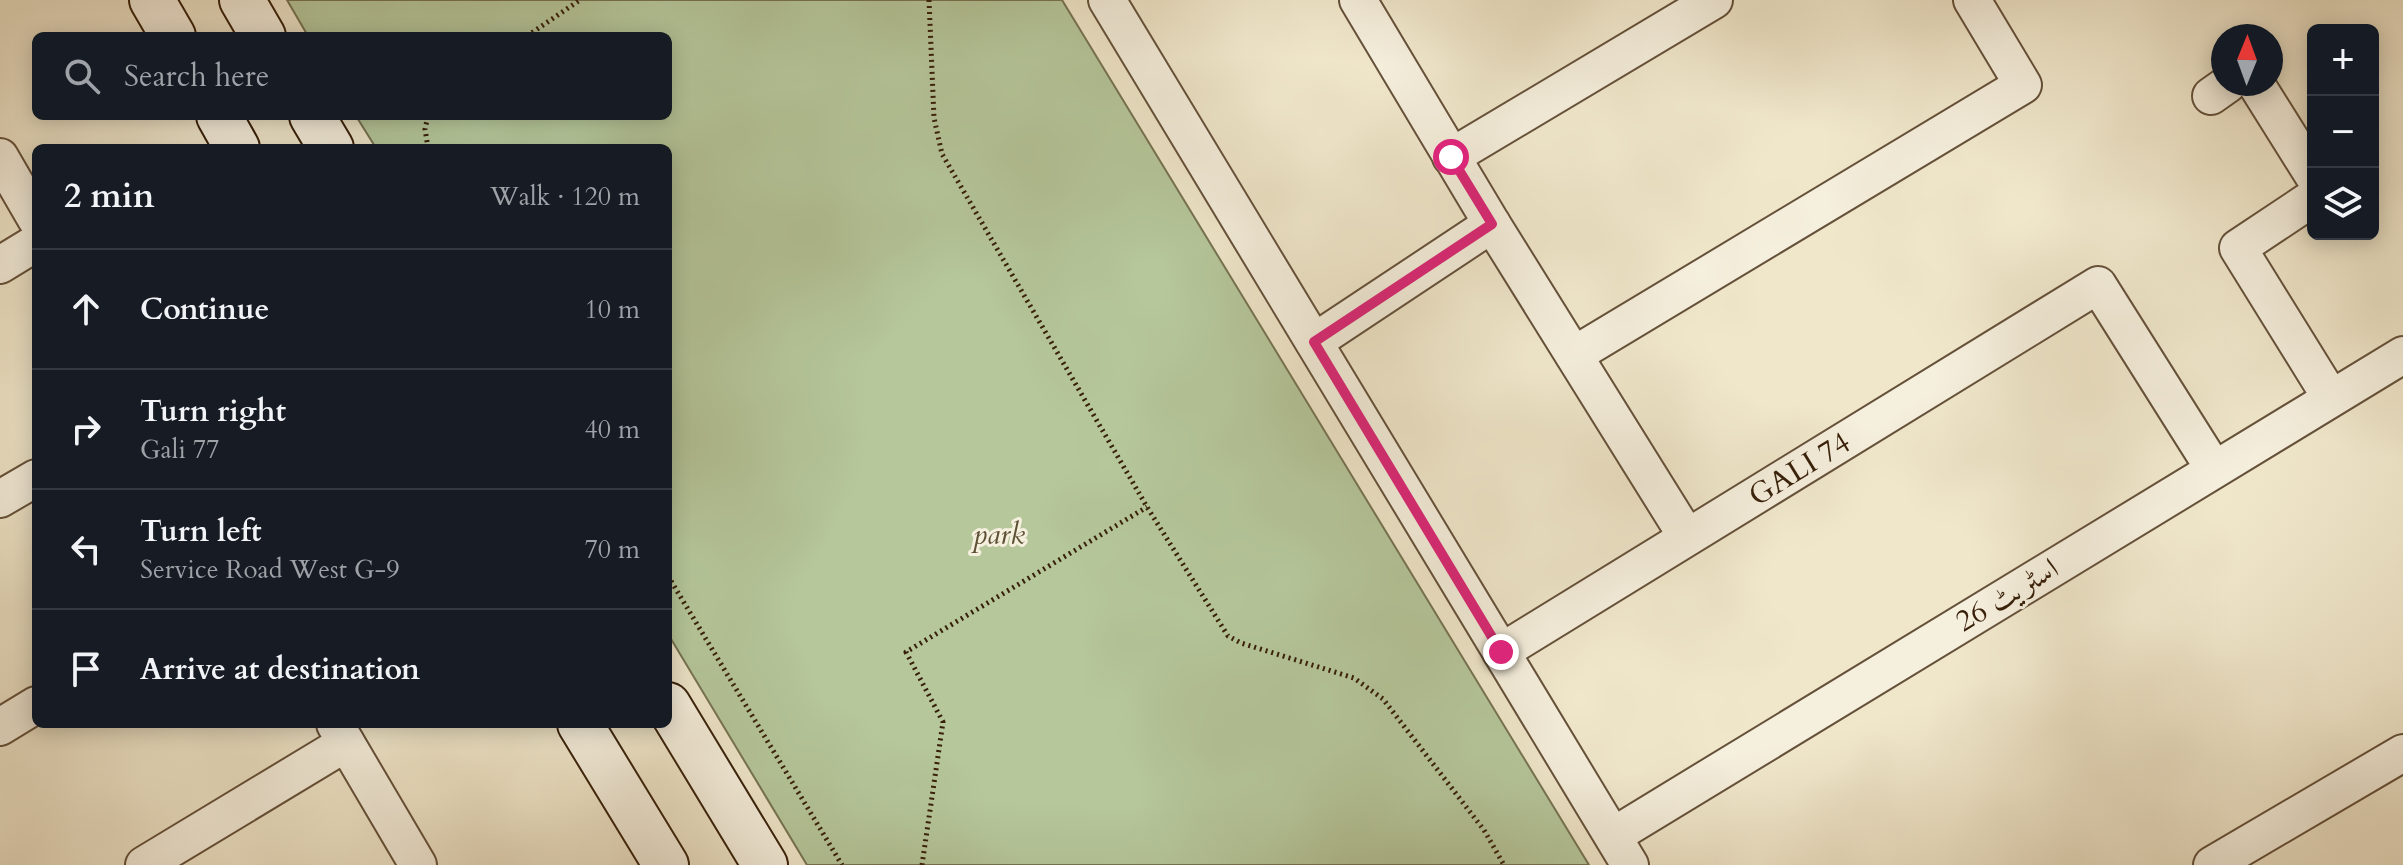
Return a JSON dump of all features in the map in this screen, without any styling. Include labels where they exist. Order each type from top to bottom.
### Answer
[{"type":"main road","points":[[152,0],[171,32]]},
{"type":"main road","points":[[242,0],[261,32]]},
{"type":"main road","points":[[221,120],[235,144]]},
{"type":"main road","points":[[314,120],[329,144]]},
{"type":"main road","points":[[672,712],[765,865]]},
{"type":"main road","points":[[582,728],[666,865]]},
{"type":"street","points":[[1107,0],[1622,850]]},
{"type":"street","points":[[1358,0],[1492,224],[1687,537]]},
{"type":"street","points":[[1451,157],[1714,0]]},
{"type":"street","points":[[1574,355],[2023,85],[1972,0]]},
{"type":"street","points":[[2264,96],[2309,168]]},
{"type":"street","points":[[0,157],[32,212]]},
{"type":"street","points":[[2307,202],[2238,248],[2331,398]]},
{"type":"street","points":[[1314,342],[1492,224]]},
{"type":"street","points":[[0,265],[32,245]]},
{"type":"street","name":"GALI 74","points":[[1501,652],[2098,285],[2214,469]]},
{"type":"street","name":"اسٹریٹ 26","points":[[1622,850],[2214,469],[2403,355]]},
{"type":"street","points":[[0,499],[32,480]]},
{"type":"street","points":[[0,727],[32,707]]},
{"type":"street","points":[[144,865],[341,733],[418,865]]},
{"type":"street","points":[[2212,865],[2403,753]]},
{"type":"path","points":[[533,32],[580,0]]},
{"type":"path","points":[[929,0],[934,118],[942,154],[1147,507],[1228,636],[1241,643],[1354,678],[1383,699],[1484,830],[1504,865]]},
{"type":"path","points":[[427,120],[427,144]]},
{"type":"path","points":[[922,865],[943,722],[906,652],[1147,507]]},
{"type":"path","points":[[672,583],[842,865]]},
{"type":"green space","name":"park","points":[[287,0],[1062,0],[1589,865],[807,865],[672,641],[672,144],[374,144],[358,120],[672,120],[672,32],[306,32]]},
{"type":"route","points":[[1451,157],[1492,224],[1314,342],[1501,652]]}]
